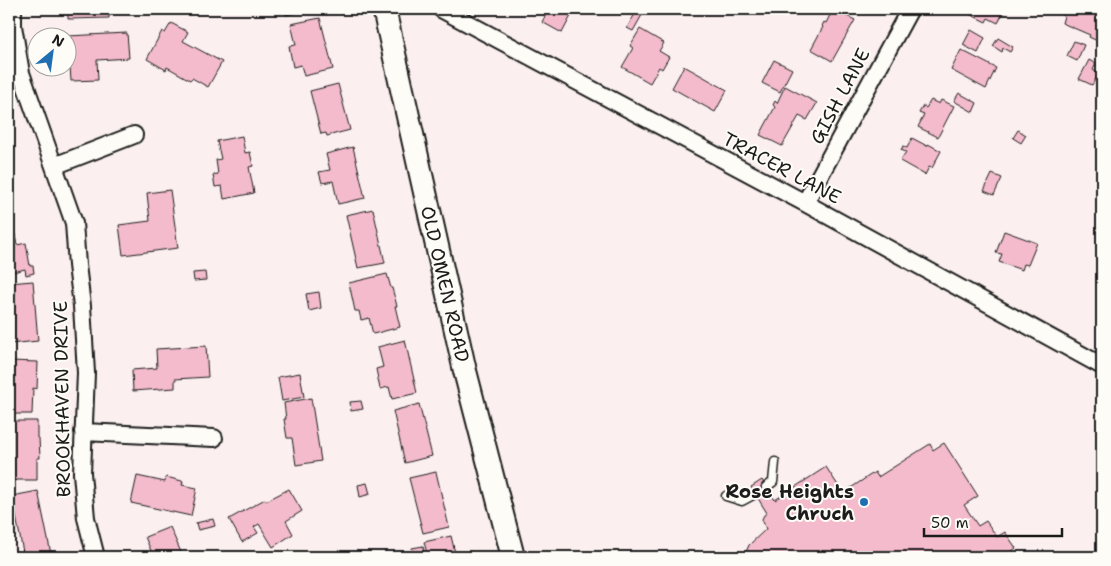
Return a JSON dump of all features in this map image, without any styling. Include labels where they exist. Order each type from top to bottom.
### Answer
[{"type":"street","name":"BROOKHAVEN DRIVE","points":[[13,9],[13,26],[21,73],[74,223],[86,373],[82,474],[86,518],[96,557]]},
{"type":"street","name":"OLD OMEN ROAD","points":[[384,9],[463,362],[513,557]]},
{"type":"street","name":"TRACER LANE","points":[[441,9],[805,203],[1102,366]]},
{"type":"street","name":"GISH LANE","points":[[805,203],[910,9]]},
{"type":"street","points":[[54,166],[134,135]]},
{"type":"street","points":[[83,432],[214,438]]},
{"type":"lane","points":[[766,487],[773,482],[775,462]]},
{"type":"lane","points":[[726,496],[742,501],[755,494]]},
{"type":"building","points":[[68,9],[109,9],[109,18],[68,19]]},
{"type":"building","points":[[285,9],[314,9],[286,15]]},
{"type":"building","points":[[549,9],[582,9],[579,15],[573,12],[562,33],[542,22]]},
{"type":"building","points":[[833,9],[855,20],[832,61],[811,49],[824,22],[826,23]]},
{"type":"building","points":[[966,9],[1005,9],[998,23],[988,18],[986,22],[965,12]]},
{"type":"building","points":[[1057,9],[1080,9],[1099,17],[1100,13],[1102,14],[1102,43],[1089,37],[1090,35],[1062,23],[1064,16],[1055,12]]},
{"type":"building","points":[[636,12],[642,15],[633,31],[627,28]]},
{"type":"building","points":[[320,18],[333,69],[304,76],[301,65],[293,67],[289,46],[296,45],[291,24]]},
{"type":"building","points":[[171,23],[188,32],[183,41],[222,62],[208,87],[192,78],[190,80],[167,67],[166,70],[147,59],[162,31],[165,33]]},
{"type":"building","points":[[640,29],[664,43],[659,51],[669,57],[662,69],[659,67],[650,83],[622,67],[633,48],[630,46]]},
{"type":"building","points":[[971,30],[985,38],[978,53],[963,45]]},
{"type":"building","points":[[127,33],[129,58],[97,60],[98,80],[71,81],[71,78],[78,78],[78,35]]},
{"type":"building","points":[[998,38],[1013,47],[1010,52],[1003,48],[1002,52],[993,46]]},
{"type":"building","points":[[1074,41],[1084,45],[1077,61],[1067,56]]},
{"type":"building","points":[[961,50],[996,68],[986,89],[951,70]]},
{"type":"building","points":[[774,60],[792,69],[780,92],[762,83]]},
{"type":"building","points":[[1089,60],[1096,64],[1093,70],[1099,74],[1092,85],[1079,79]]},
{"type":"building","points":[[684,66],[727,90],[715,112],[672,88]]},
{"type":"building","points":[[338,84],[350,130],[327,136],[326,133],[321,134],[310,91]]},
{"type":"building","points":[[785,86],[817,103],[807,120],[799,116],[782,146],[760,135],[775,107],[773,105],[775,101],[777,103]]},
{"type":"building","points":[[959,93],[977,103],[973,112],[954,101]]},
{"type":"building","points":[[931,100],[939,104],[941,100],[954,106],[938,137],[918,127],[924,115],[919,113],[923,106],[926,108]]},
{"type":"building","points":[[1018,130],[1026,135],[1021,143],[1013,138]]},
{"type":"building","points":[[242,136],[245,153],[250,152],[253,166],[249,167],[254,193],[224,199],[222,186],[215,187],[213,175],[218,174],[216,160],[221,159],[217,141]]},
{"type":"building","points":[[912,138],[941,151],[932,168],[929,167],[925,175],[900,161],[906,152],[901,150],[903,146],[907,148]]},
{"type":"building","points":[[353,147],[365,198],[338,204],[333,181],[322,183],[319,172],[330,170],[326,154]]},
{"type":"building","points":[[992,174],[1002,178],[994,195],[984,191]]},
{"type":"building","points":[[170,190],[178,248],[123,255],[119,225],[150,221],[147,193]]},
{"type":"building","points":[[373,209],[385,263],[358,268],[346,215]]},
{"type":"building","points":[[12,220],[17,245],[26,243],[30,266],[33,266],[34,273],[26,275],[25,269],[9,273],[9,221]]},
{"type":"building","points":[[1004,231],[1037,243],[1028,265],[1024,264],[1022,270],[999,262],[1002,254],[996,253]]},
{"type":"building","points":[[205,272],[206,280],[194,281],[193,273]]},
{"type":"building","points":[[387,274],[397,306],[395,306],[400,327],[373,334],[369,318],[361,320],[359,311],[355,311],[349,283]]},
{"type":"building","points":[[33,281],[38,341],[9,344],[9,283]]},
{"type":"building","points":[[319,292],[321,308],[309,311],[306,294]]},
{"type":"building","points":[[405,340],[417,393],[392,399],[389,387],[380,389],[376,369],[383,367],[378,347]]},
{"type":"building","points":[[206,346],[208,377],[175,379],[175,388],[133,391],[132,370],[157,368],[156,349]]},
{"type":"building","points":[[9,361],[38,362],[37,389],[33,388],[32,414],[9,414]]},
{"type":"building","points":[[300,373],[304,397],[282,401],[278,377]]},
{"type":"building","points":[[311,398],[321,461],[296,465],[292,438],[287,438],[284,403]]},
{"type":"building","points":[[361,401],[363,409],[351,411],[350,402]]},
{"type":"building","points":[[419,404],[432,456],[405,463],[393,411]]},
{"type":"building","points":[[10,421],[37,421],[40,458],[37,458],[37,480],[9,480]]},
{"type":"building","name":"Rose Heights Chruch","points":[[944,443],[978,496],[964,505],[978,526],[986,521],[997,537],[1005,532],[1016,548],[1012,551],[1016,557],[744,557],[749,545],[766,529],[762,519],[767,513],[751,487],[762,480],[775,500],[826,467],[843,493],[875,472],[878,477],[930,444],[933,450]]},
{"type":"building","points":[[436,472],[449,527],[423,533],[409,478]]},
{"type":"building","points":[[137,476],[165,482],[166,477],[183,481],[182,485],[197,488],[191,516],[131,503]]},
{"type":"building","points":[[367,483],[370,494],[360,497],[358,485]]},
{"type":"building","points":[[289,489],[302,511],[286,521],[293,534],[273,547],[259,524],[254,527],[258,533],[242,542],[229,519],[265,499],[266,501]]},
{"type":"building","points":[[38,491],[51,554],[24,557],[12,496]]},
{"type":"building","points":[[213,519],[215,526],[198,530],[196,523]]},
{"type":"building","points":[[170,527],[183,557],[150,557],[149,554],[152,553],[145,537]]},
{"type":"building","points":[[451,536],[456,557],[428,557],[424,542]]},
{"type":"building","points":[[423,546],[425,557],[414,557],[412,548]]},
{"type":"place","name":"Rose Heights Chruch","points":[[864,502]]}]
